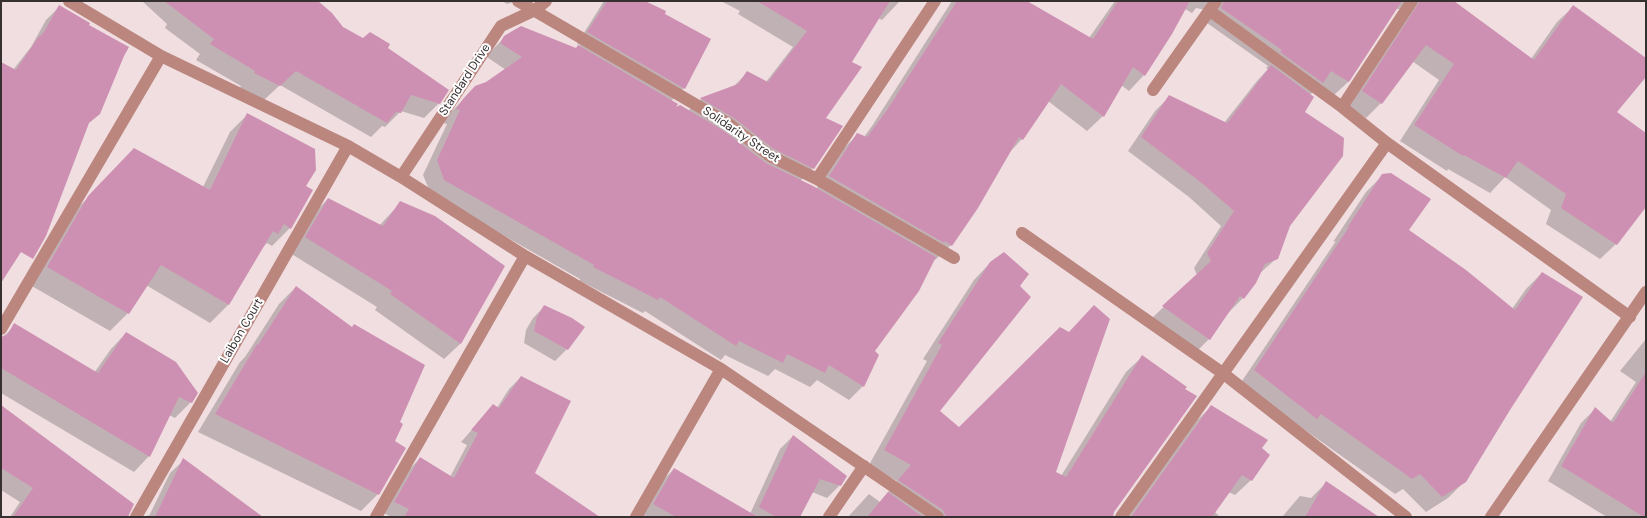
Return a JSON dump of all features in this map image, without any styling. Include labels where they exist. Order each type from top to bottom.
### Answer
[{"type":"street","points":[[69,1],[161,56],[348,146],[401,177],[525,256],[721,369],[938,517]]},
{"type":"street","name":"Solidarity Street","points":[[518,1],[729,124],[770,156],[817,179],[954,258]]},
{"type":"street","name":"Standard Drive","points":[[401,177],[502,26],[535,10],[546,1]]},
{"type":"street","points":[[817,179],[935,1]]},
{"type":"street","points":[[1342,107],[1412,1]]},
{"type":"street","points":[[1153,90],[1213,6],[1387,143],[1630,316]]},
{"type":"street","points":[[1,329],[161,56]]},
{"type":"street","points":[[1121,517],[1387,143]]},
{"type":"street","name":"Laibon Court","points":[[136,517],[348,146]]},
{"type":"street","points":[[1022,233],[1224,374],[1406,517]]},
{"type":"street","points":[[376,517],[525,256]]},
{"type":"street","points":[[1491,517],[1646,292]]},
{"type":"street","points":[[636,517],[721,369]]},
{"type":"street","points":[[829,517],[864,466]]},
{"type":"building","points":[[164,1],[318,1],[332,13],[343,27],[363,38],[370,32],[390,44],[388,48],[449,90],[440,104],[411,95],[401,113],[396,112],[387,123],[296,71],[280,86],[254,73],[255,71],[210,44],[214,39]]},
{"type":"building","points":[[607,1],[645,1],[666,11],[665,14],[711,39],[685,89],[587,32]]},
{"type":"building","points":[[757,1],[890,1],[852,62],[862,67],[826,118],[843,126],[814,169],[774,149],[734,118],[700,98],[738,84],[747,71],[768,82],[807,31]]},
{"type":"building","points":[[957,1],[1027,1],[1093,39],[1118,1],[1190,1],[1172,34],[1145,76],[1133,67],[1104,117],[1061,84],[1023,140],[1019,137],[978,208],[952,246],[829,176],[857,133],[867,137],[887,110]]},
{"type":"building","points":[[1224,1],[1402,1],[1349,82],[1331,71],[1323,83],[1280,52],[1282,50],[1221,8]]},
{"type":"building","points":[[1420,1],[1454,1],[1534,60],[1573,5],[1646,58],[1646,77],[1617,112],[1646,133],[1646,207],[1617,245],[1561,208],[1566,194],[1518,161],[1506,178],[1463,156],[1414,125],[1454,64],[1426,45],[1382,104],[1362,91]]},
{"type":"building","points":[[59,5],[90,23],[89,25],[129,47],[100,114],[89,123],[46,236],[33,259],[21,252],[1,283],[1,62],[16,70],[44,32]]},
{"type":"building","points":[[521,26],[576,48],[578,45],[678,104],[676,107],[680,105],[724,131],[766,163],[813,186],[936,257],[919,291],[875,351],[879,355],[864,387],[829,365],[825,373],[787,354],[783,363],[739,341],[736,346],[660,297],[658,300],[593,267],[594,265],[444,180],[437,160],[460,110],[456,109],[475,86],[486,82],[522,57],[500,43],[504,36]]},
{"type":"building","points":[[1271,65],[1314,97],[1305,112],[1344,138],[1343,156],[1290,226],[1278,259],[1265,264],[1256,283],[1244,299],[1240,296],[1210,340],[1162,306],[1211,261],[1207,253],[1234,211],[1203,184],[1141,137],[1169,95],[1227,123]]},
{"type":"building","points":[[247,113],[315,149],[316,170],[306,186],[313,190],[291,229],[284,224],[278,234],[273,231],[229,305],[161,265],[129,314],[47,267],[88,196],[134,148],[210,190]]},
{"type":"building","points":[[1391,173],[1431,199],[1409,230],[1466,270],[1515,310],[1542,272],[1583,297],[1466,482],[1442,497],[1420,474],[1412,479],[1321,414],[1317,419],[1254,370],[1382,174]]},
{"type":"building","points":[[328,198],[383,226],[400,201],[435,216],[505,266],[461,344],[390,294],[392,291],[305,237]]},
{"type":"building","points":[[1004,252],[1029,274],[1020,286],[1031,297],[940,411],[959,427],[1060,327],[1069,332],[1094,305],[1110,319],[1056,472],[1066,477],[1142,355],[1187,387],[1185,389],[1197,396],[1114,512],[1113,517],[946,517],[943,510],[898,480],[911,465],[884,450],[942,345],[938,343],[990,262]]},
{"type":"building","points":[[296,286],[352,327],[354,324],[425,365],[400,422],[403,424],[395,441],[406,448],[379,495],[215,414],[257,344]]},
{"type":"building","points":[[544,305],[572,318],[585,327],[568,350],[534,331],[537,317]]},
{"type":"building","points":[[14,323],[98,373],[126,332],[176,362],[198,393],[192,403],[179,397],[150,457],[1,368],[1,337],[8,334]]},
{"type":"building","points":[[1646,372],[1646,517],[1644,517],[1561,466],[1595,407],[1613,423]]},
{"type":"building","points":[[521,376],[571,401],[535,473],[600,517],[404,517],[409,509],[394,502],[420,457],[454,478],[478,433],[471,430],[493,404],[499,408]]},
{"type":"building","points":[[1,405],[134,504],[128,517],[13,517],[33,488],[1,468]]},
{"type":"building","points":[[1211,405],[1268,440],[1262,448],[1270,455],[1252,481],[1242,475],[1212,517],[1131,517]]},
{"type":"building","points":[[793,435],[847,476],[841,486],[820,479],[800,517],[776,517],[759,507]]},
{"type":"building","points":[[183,458],[263,517],[155,517]]},
{"type":"building","points":[[674,468],[758,517],[676,517],[653,504]]},
{"type":"building","points":[[1326,481],[1379,517],[1305,517]]},
{"type":"building","points":[[888,492],[923,517],[867,517]]}]
